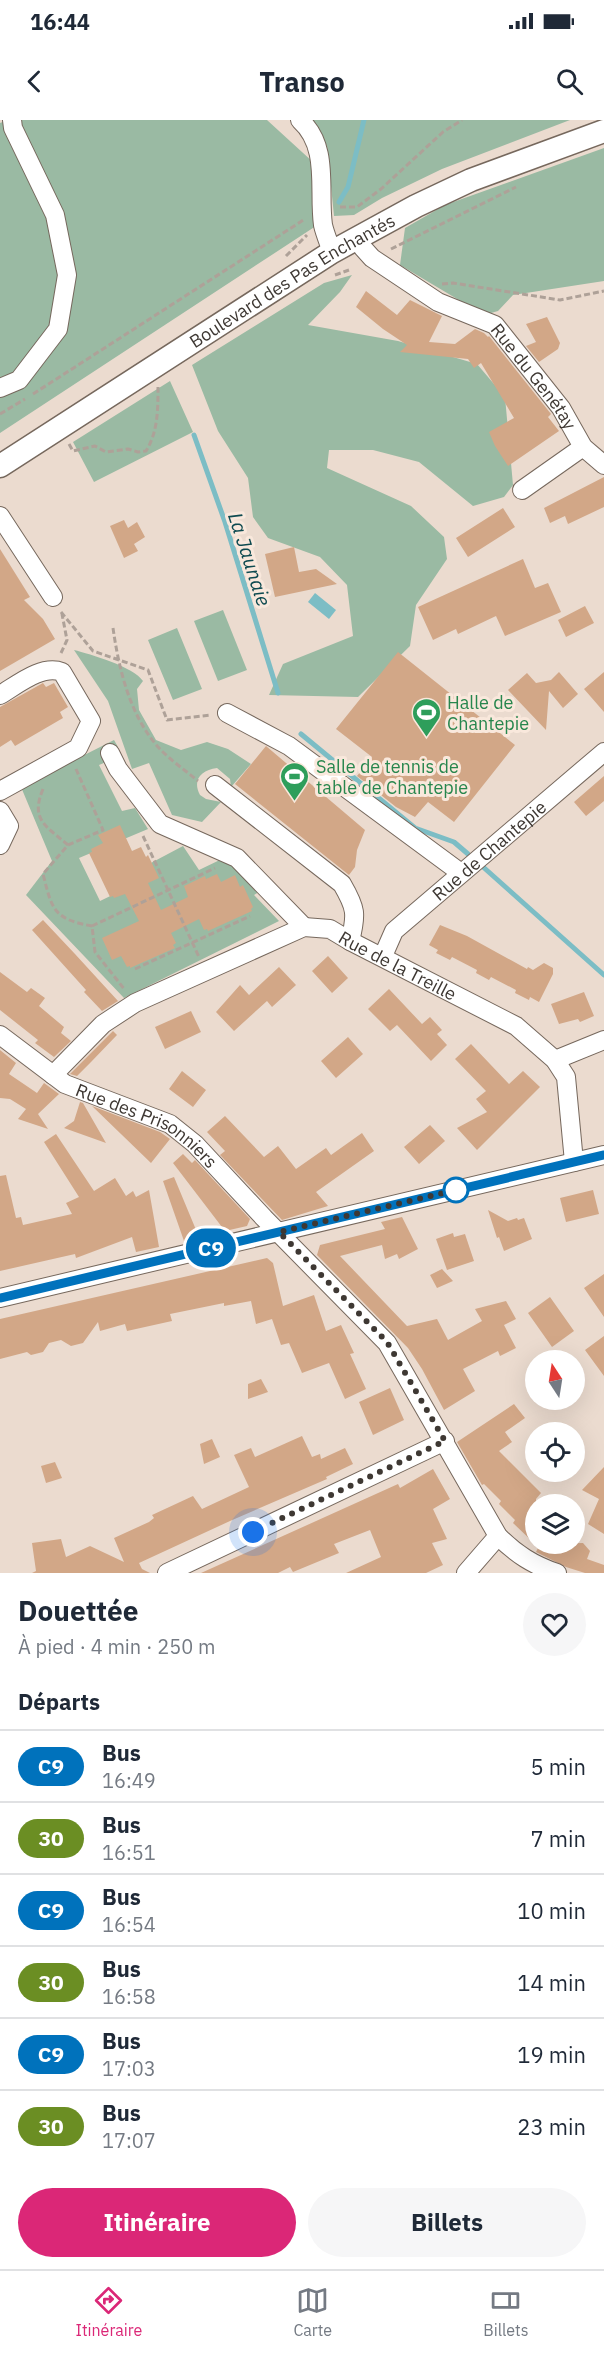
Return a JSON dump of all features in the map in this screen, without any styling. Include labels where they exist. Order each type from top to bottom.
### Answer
[{"type":"main road","name":"Boulevard des Pas Enchantés","points":[[0,466],[332,252],[416,206],[471,180],[604,130]]},
{"type":"street","points":[[0,388],[19,380],[58,329],[67,275],[55,215],[13,128],[12,120]]},
{"type":"street","points":[[300,120],[317,148],[321,164],[323,224],[332,252]]},
{"type":"street","name":"Rue du Genétay","points":[[358,238],[372,258],[438,302],[495,325],[561,408],[583,447],[604,465]]},
{"type":"street","name":"Rue du Genétay","points":[[522,490],[583,447]]},
{"type":"street","points":[[0,516],[57,605]]},
{"type":"street","points":[[0,695],[44,670],[53,668],[62,672],[91,721],[78,748],[0,791]]},
{"type":"street","points":[[226,713],[289,746],[461,873]]},
{"type":"street","name":"Rue de Chantepie","points":[[383,956],[394,931],[604,752]]},
{"type":"street","points":[[53,1075],[103,1024],[135,1003],[304,927],[237,858],[160,824],[118,769],[110,753]]},
{"type":"street","points":[[215,785],[342,884],[351,899],[356,918],[350,941]]},
{"type":"street","points":[[0,811],[9,826],[0,845]]},
{"type":"street","name":"Rue de la Treille","points":[[304,927],[330,929],[516,1026],[555,1060],[566,1077],[574,1162]]},
{"type":"street","name":"Rue des Prisonniers","points":[[0,1035],[65,1084],[170,1124],[195,1144],[387,1342],[498,1536],[519,1556],[539,1567],[557,1573]]},
{"type":"street","points":[[555,1060],[604,1041]]},
{"type":"street","points":[[0,1298],[604,1155]]},
{"type":"street","points":[[167,1573],[445,1441]]},
{"type":"street","points":[[466,1573],[498,1536]]},
{"type":"path","points":[[0,414],[323,207],[329,204],[343,208],[357,207],[381,189],[443,132],[462,120]]},
{"type":"path","points":[[391,249],[524,183]]},
{"type":"path","points":[[414,285],[453,283],[560,300],[604,291]]},
{"type":"path","points":[[67,440],[73,451],[95,446],[106,452],[128,448],[138,452],[146,451],[158,416],[159,380]]},
{"type":"path","points":[[57,605],[93,651],[148,670],[167,720],[226,713]]},
{"type":"path","points":[[53,668],[67,640],[57,605]]},
{"type":"path","points":[[113,628],[117,660],[132,706],[159,748],[198,781],[215,785]]},
{"type":"path","points":[[68,773],[110,753]]},
{"type":"path","points":[[76,769],[103,830],[68,845],[43,874],[52,907],[70,922],[92,926],[237,858]]},
{"type":"path","points":[[47,785],[42,790],[37,810],[41,822],[68,845]]},
{"type":"path","points":[[143,836],[206,971]]},
{"type":"path","points":[[135,969],[250,916]]},
{"type":"path","points":[[92,926],[95,952],[135,1003]]},
{"type":"green space","points":[[8,120],[267,120],[314,163],[319,224],[0,433],[0,123]]},
{"type":"green space","points":[[312,120],[570,120],[442,169],[382,198],[354,215],[334,216],[327,146]]},
{"type":"green space","points":[[604,148],[604,281],[513,295],[498,311],[484,315],[400,265],[405,228],[445,205]]},
{"type":"green space","points":[[352,275],[340,292],[308,325],[398,341],[477,364],[505,397],[513,485],[504,497],[473,506],[419,462],[373,450],[329,450],[327,468],[411,506],[444,537],[447,559],[416,605],[410,646],[358,697],[269,695],[283,664],[353,636],[347,585],[320,557],[268,538],[253,517],[248,478],[218,431],[192,365],[324,283]]},
{"type":"green space","points":[[170,381],[193,432],[94,482],[73,442]]},
{"type":"green space","points":[[223,610],[247,670],[218,681],[194,621]]},
{"type":"green space","points":[[177,628],[202,689],[173,700],[148,640]]},
{"type":"green space","points":[[74,650],[121,666],[143,681],[137,689],[139,710],[156,740],[181,750],[207,742],[228,749],[251,764],[231,787],[230,779],[217,768],[202,773],[197,785],[200,795],[206,799],[221,802],[202,822],[172,815],[149,763],[132,769],[108,701]]},
{"type":"green space","points":[[114,740],[118,747],[109,753],[111,760],[99,765],[122,811],[135,808],[148,829],[79,858],[100,901],[154,875],[149,864],[183,846],[199,870],[226,857],[262,890],[254,895],[279,921],[124,998],[26,895],[52,861],[21,787]]},
{"type":"water","points":[[315,593],[336,610],[329,619],[308,602]]},
{"type":"building","points":[[366,291],[397,315],[410,300],[442,316],[429,342],[455,344],[475,329],[489,336],[551,414],[548,417],[559,431],[508,466],[489,432],[514,418],[481,363],[474,368],[468,359],[400,352],[407,345],[356,307]]},
{"type":"building","points":[[547,317],[560,343],[558,349],[539,362],[526,346],[536,342],[526,324]]},
{"type":"building","points":[[604,477],[604,507],[568,524],[565,516],[550,523],[544,508]]},
{"type":"building","points":[[503,508],[515,527],[468,557],[456,538]]},
{"type":"building","points":[[124,520],[128,528],[137,522],[145,537],[134,544],[138,551],[124,558],[110,526]]},
{"type":"building","points":[[294,547],[299,572],[316,569],[337,584],[275,597],[265,554]]},
{"type":"building","points":[[0,549],[30,597],[24,600],[43,619],[55,639],[0,671]]},
{"type":"building","points":[[523,559],[535,588],[548,583],[561,612],[505,636],[496,616],[458,634],[456,629],[433,640],[418,607]]},
{"type":"building","points":[[585,606],[594,623],[566,637],[558,620]]},
{"type":"building","name":"Halle de Chantepie","points":[[398,652],[515,745],[454,822],[428,802],[415,817],[396,807],[357,776],[372,757],[336,729]]},
{"type":"building","points":[[559,672],[578,694],[563,708],[549,691],[546,730],[508,690],[527,673],[536,683],[551,680]]},
{"type":"building","points":[[604,672],[604,712],[584,689]]},
{"type":"building","points":[[43,683],[46,687],[54,683],[68,707],[60,712],[63,718],[15,746],[11,740],[0,747],[0,707]]},
{"type":"building","name":"Salle de tennis de table de Chantepie","points":[[266,746],[365,830],[357,850],[355,867],[349,875],[235,784]]},
{"type":"building","points":[[604,776],[604,801],[586,816],[574,802]]},
{"type":"building","points":[[120,825],[132,851],[141,847],[146,857],[148,855],[159,878],[148,883],[161,910],[188,897],[184,886],[205,876],[206,879],[217,874],[221,882],[235,875],[240,887],[243,885],[253,907],[252,911],[208,931],[204,930],[199,919],[171,933],[176,943],[173,945],[175,948],[130,968],[121,956],[112,960],[102,938],[139,921],[125,894],[110,897],[89,853],[92,852],[91,849],[103,843],[98,835]]},
{"type":"building","points":[[43,920],[118,1001],[102,1011],[84,992],[86,990],[32,930]]},
{"type":"building","points":[[440,925],[467,936],[527,969],[528,967],[533,970],[544,963],[553,968],[553,974],[539,1002],[515,993],[516,990],[491,977],[489,980],[476,973],[477,970],[452,957],[450,960],[436,953],[438,950],[429,945]]},
{"type":"building","points":[[328,956],[348,978],[332,993],[312,971]]},
{"type":"building","points":[[279,967],[296,985],[272,1007],[267,1001],[234,1031],[216,1012],[240,985],[249,995]]},
{"type":"building","points":[[0,972],[27,992],[31,988],[45,998],[39,1006],[64,1027],[61,1033],[71,1041],[54,1057],[35,1043],[38,1040],[0,1010]]},
{"type":"building","points":[[389,989],[422,1024],[430,1017],[442,1030],[437,1034],[447,1045],[431,1061],[397,1025],[390,1031],[368,1009]]},
{"type":"building","points":[[584,992],[594,1016],[580,1022],[578,1019],[559,1024],[551,1004]]},
{"type":"building","points":[[191,1011],[201,1032],[165,1049],[155,1027]]},
{"type":"building","points":[[113,1031],[117,1035],[77,1076],[70,1074]]},
{"type":"building","points":[[348,1037],[363,1054],[336,1078],[321,1061]]},
{"type":"building","points":[[471,1044],[509,1084],[523,1071],[540,1087],[477,1150],[457,1128],[487,1112],[476,1099],[486,1091],[455,1059]]},
{"type":"building","points":[[0,1050],[16,1063],[9,1074],[37,1093],[44,1083],[59,1094],[38,1114],[48,1129],[18,1119],[26,1109],[10,1099],[0,1098]]},
{"type":"building","points":[[182,1071],[206,1090],[193,1107],[169,1089]]},
{"type":"building","points":[[80,1102],[83,1103],[106,1143],[64,1128],[74,1121]]},
{"type":"building","points":[[92,1106],[160,1132],[170,1139],[151,1163]]},
{"type":"building","points":[[225,1116],[264,1157],[278,1146],[296,1169],[326,1148],[331,1155],[362,1133],[374,1151],[316,1192],[328,1206],[282,1220],[220,1155],[225,1151],[207,1132]]},
{"type":"building","points":[[430,1125],[445,1141],[419,1164],[404,1147]]},
{"type":"building","points":[[56,1134],[94,1191],[115,1178],[126,1196],[133,1191],[136,1197],[149,1190],[159,1247],[136,1252],[132,1237],[76,1258],[75,1254],[0,1271],[0,1176],[6,1175],[16,1218],[21,1217],[23,1225],[72,1214],[66,1203],[79,1197],[44,1142]]},
{"type":"building","points":[[183,1154],[192,1163],[195,1160],[250,1219],[247,1226],[225,1231],[173,1163]]},
{"type":"building","points":[[174,1177],[199,1237],[184,1241],[163,1181]]},
{"type":"building","points":[[593,1190],[599,1214],[566,1222],[560,1198]]},
{"type":"building","points":[[488,1210],[508,1221],[524,1218],[532,1239],[504,1251]]},
{"type":"building","points":[[402,1217],[418,1249],[399,1259],[397,1254],[385,1259],[382,1245],[340,1256],[407,1326],[437,1319],[448,1340],[482,1321],[475,1309],[506,1301],[516,1319],[504,1325],[516,1348],[500,1356],[498,1351],[463,1369],[475,1391],[444,1410],[408,1348],[317,1255],[320,1245],[385,1229],[381,1222]]},
{"type":"building","points":[[453,1233],[454,1237],[465,1234],[474,1261],[447,1270],[436,1239]]},
{"type":"building","points":[[267,1258],[273,1263],[283,1306],[314,1295],[326,1331],[341,1325],[354,1353],[350,1354],[366,1389],[345,1399],[329,1363],[302,1373],[289,1343],[281,1345],[272,1319],[256,1324],[251,1301],[224,1306],[224,1303],[170,1314],[172,1321],[127,1331],[125,1324],[100,1331],[98,1322],[83,1343],[71,1346],[61,1340],[49,1343],[43,1352],[31,1355],[27,1352],[0,1359],[0,1319]]},
{"type":"building","points":[[442,1269],[453,1281],[437,1288],[430,1275]]},
{"type":"building","points":[[604,1274],[604,1317],[584,1288]]},
{"type":"building","points":[[550,1297],[574,1331],[552,1347],[528,1313]]},
{"type":"building","points":[[604,1336],[604,1376],[585,1350]]},
{"type":"building","points":[[261,1379],[268,1392],[248,1399],[248,1384]]},
{"type":"building","points":[[390,1388],[404,1420],[373,1435],[359,1402]]},
{"type":"building","points":[[514,1404],[525,1418],[505,1432],[512,1442],[499,1451],[525,1477],[525,1482],[530,1482],[541,1493],[525,1494],[525,1534],[499,1504],[501,1501],[484,1484],[482,1485],[457,1442]]},
{"type":"building","points":[[302,1436],[312,1457],[320,1454],[321,1459],[345,1448],[353,1464],[326,1477],[327,1479],[139,1563],[142,1569],[150,1573],[32,1573],[36,1571],[32,1543],[61,1539],[66,1557],[90,1546],[124,1562],[114,1538],[149,1522],[154,1518],[152,1515],[193,1496],[202,1509],[249,1487],[234,1455],[251,1448],[255,1457]]},
{"type":"building","points":[[212,1439],[220,1457],[204,1464],[200,1444]]},
{"type":"building","points":[[55,1462],[62,1478],[46,1483],[41,1466]]},
{"type":"building","points":[[604,1467],[604,1534],[588,1524],[599,1499],[582,1490]]},
{"type":"building","points":[[433,1469],[450,1499],[433,1509],[447,1539],[432,1543],[443,1565],[426,1573],[346,1573],[381,1557],[370,1530],[334,1544],[339,1553],[293,1572],[290,1567],[278,1573],[201,1573],[398,1484],[400,1488]]},
{"type":"building","points":[[585,1545],[590,1551],[587,1559],[604,1565],[604,1573],[585,1573],[566,1567],[540,1554],[585,1554]]},
{"type":"waterway","name":"La Jaunaie","points":[[339,202],[348,187],[364,120]]},
{"type":"waterway","name":"La Jaunaie","points":[[194,435],[225,522],[278,693]]},
{"type":"waterway","name":"La Jaunaie","points":[[301,734],[415,828],[454,842],[468,854]]},
{"type":"waterway","name":"La Jaunaie","points":[[482,866],[604,975]]},
{"type":"bus line","name":"C9","points":[[0,1298],[604,1155]]},
{"type":"place","name":"Halle de Chantepie","points":[[426,738]]},
{"type":"place","name":"Salle de tennis de table de Chantepie","points":[[295,802]]},
{"type":"route","points":[[253,1532],[445,1441],[387,1342],[279,1232],[464,1188],[456,1190]]}]
